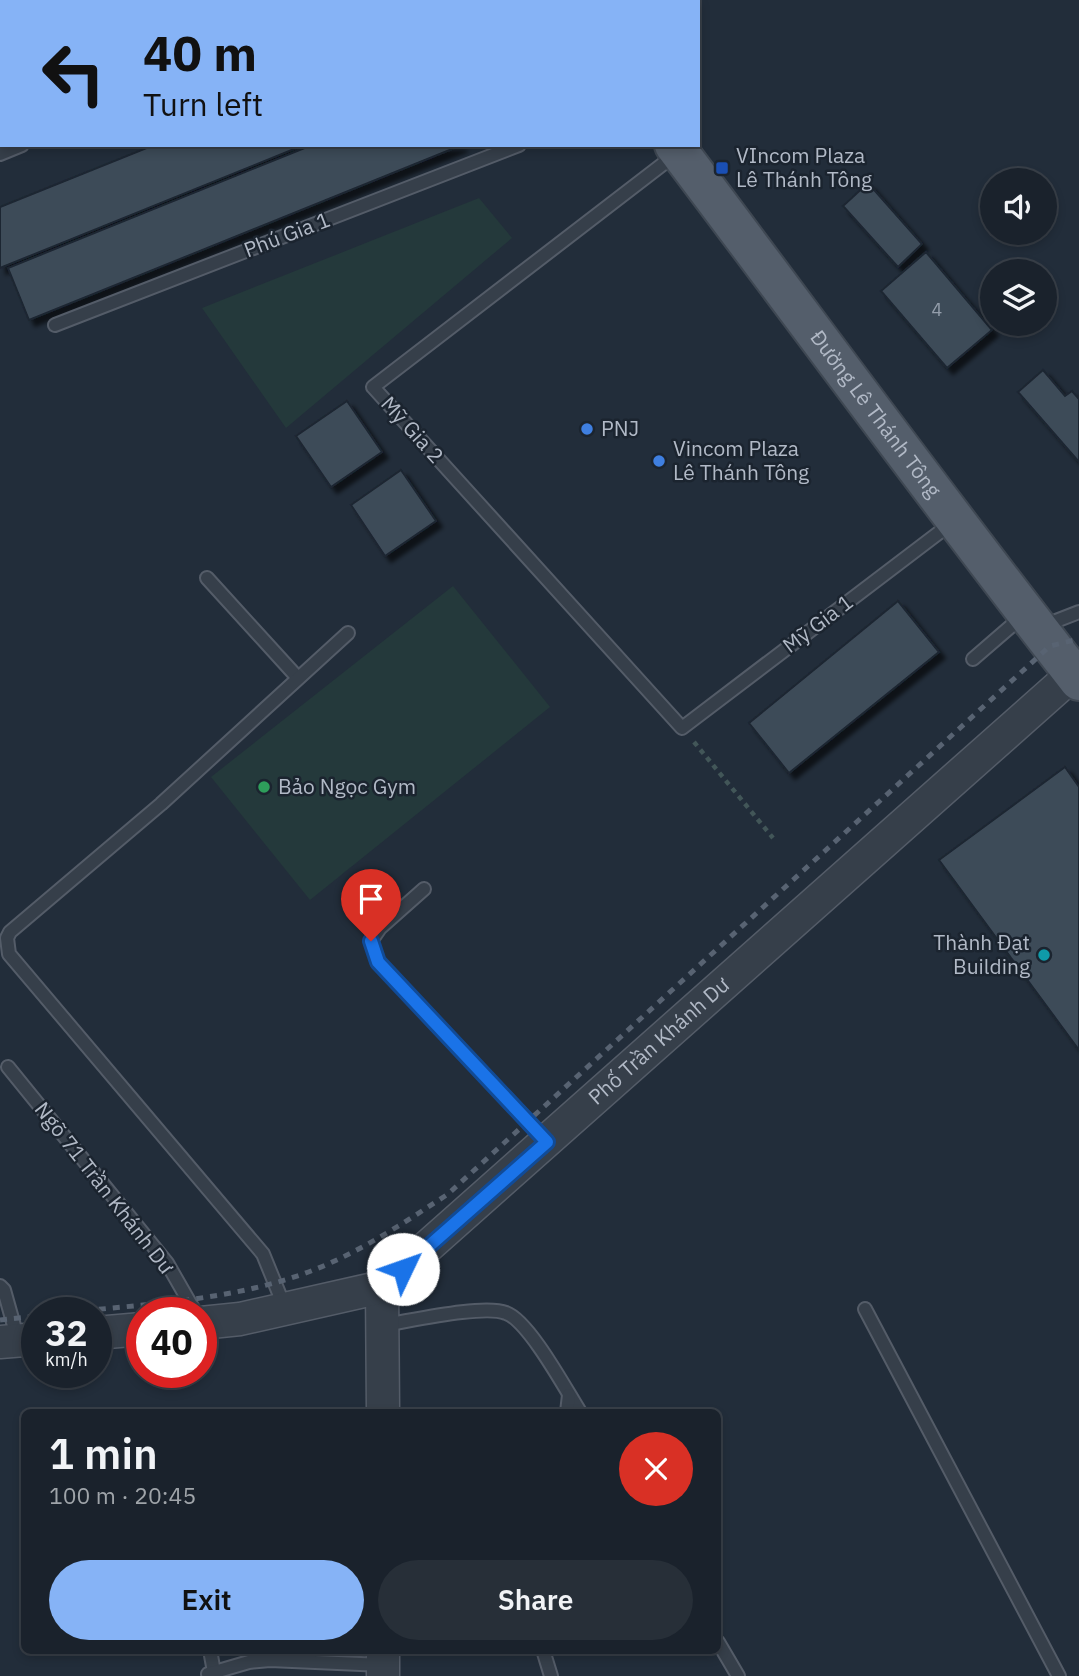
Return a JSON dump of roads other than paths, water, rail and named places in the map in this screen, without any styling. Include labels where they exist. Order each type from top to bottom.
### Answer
[{"type":"main road","name":"Đường Lê Thánh Tông","points":[[677,148],[954,521],[1076,678]]},
{"type":"street","name":"Phố Trần Khánh Dư","points":[[217,1321],[240,1319],[382,1287],[1076,678]]},
{"type":"street","points":[[382,1287],[383,1409]]},
{"type":"lane","points":[[0,154],[17,147]]},
{"type":"lane","name":"Phú Gia 1","points":[[55,325],[514,147]]},
{"type":"lane","name":"Mỹ Gia 2","points":[[677,148],[373,387],[682,728]]},
{"type":"lane","name":"Mỹ Gia 1","points":[[682,728],[954,521]]},
{"type":"lane","points":[[207,578],[298,678]]},
{"type":"lane","points":[[973,659],[1032,620],[1079,612]]},
{"type":"lane","points":[[285,1308],[263,1254],[9,954],[7,938],[10,932],[160,804],[348,633]]},
{"type":"lane","points":[[424,889],[380,928],[371,941],[378,962],[547,1142]]},
{"type":"lane","name":"Ngõ 71 Trần Khánh Dư","points":[[8,1068],[167,1263],[186,1297]]},
{"type":"lane","points":[[0,1286],[4,1290],[18,1341]]},
{"type":"lane","points":[[383,1325],[491,1309],[508,1313],[523,1324],[578,1409]]},
{"type":"lane","points":[[865,1309],[1059,1676]]},
{"type":"lane","points":[[567,1409],[569,1395]]},
{"type":"lane","points":[[721,1647],[738,1676]]},
{"type":"lane","points":[[210,1654],[211,1673],[270,1655],[383,1664]]},
{"type":"lane","points":[[544,1654],[551,1676]]},
{"type":"railway","points":[[112,1308],[218,1295],[303,1274],[360,1248],[448,1194],[1050,646],[1079,639]]},
{"type":"railway","points":[[0,1320],[21,1318]]},
{"type":"place","name":"VIncom Plaza Lê Thánh Tông","points":[[722,168]]},
{"type":"place","name":"PNJ","points":[[587,429]]},
{"type":"place","name":"Vincom Plaza Lê Thánh Tông","points":[[659,461]]},
{"type":"place","name":"Bảo Ngọc Gym","points":[[264,787]]},
{"type":"place","name":"Thành Đạt Building","points":[[1044,955]]}]
